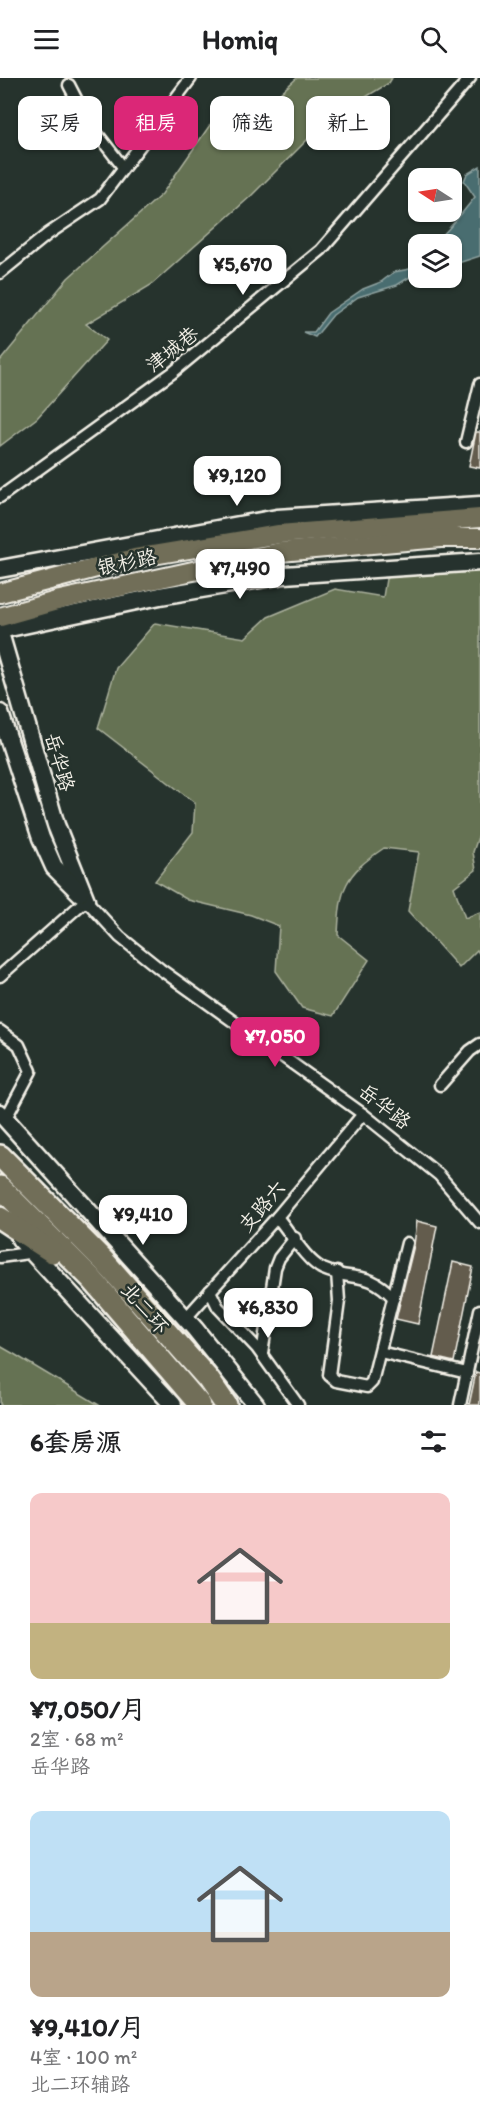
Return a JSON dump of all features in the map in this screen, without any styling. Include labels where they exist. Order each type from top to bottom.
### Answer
[{"type":"highway","name":"北二环","points":[[4,1160],[104,1261],[208,1379],[226,1405]]},
{"type":"highway","name":"北二环","points":[[0,1187],[92,1278],[200,1405]]},
{"type":"highway","points":[[0,1218],[92,1278]]},
{"type":"main road","name":"银杉路","points":[[0,593],[135,558],[279,534],[480,518]]},
{"type":"main road","name":"银杉路","points":[[0,616],[60,600],[280,552],[441,538],[480,538]]},
{"type":"street","points":[[0,273],[48,234],[100,199],[191,78]]},
{"type":"street","name":"津城巷","points":[[0,497],[172,373],[321,250],[470,78]]},
{"type":"street","points":[[69,85],[88,122],[123,167]]},
{"type":"street","points":[[466,442],[480,384]]},
{"type":"street","name":"银杉路","points":[[0,569],[277,518],[480,505]]},
{"type":"street","name":"银杉路","points":[[0,632],[160,596],[284,575],[480,562]]},
{"type":"street","name":"岳华路","points":[[0,632],[56,825],[86,900]]},
{"type":"street","name":"岳华路","points":[[0,713],[41,838],[54,867],[120,937],[160,969],[363,1114],[439,1175],[480,1223]]},
{"type":"street","points":[[0,976],[86,900]]},
{"type":"street","points":[[0,1031],[19,1045],[31,1071],[3,1115],[185,1319],[256,1405]]},
{"type":"street","points":[[440,1084],[470,1051],[480,1044]]},
{"type":"street","name":"支路六","points":[[185,1319],[277,1217],[363,1114]]},
{"type":"street","points":[[277,1217],[314,1263],[337,1272],[377,1282],[394,1298]]},
{"type":"street","points":[[0,1218],[35,1252],[173,1405]]},
{"type":"street","points":[[262,1354],[275,1268],[279,1258],[295,1238]]},
{"type":"street","points":[[337,1272],[339,1301],[329,1375],[336,1381],[367,1387],[372,1382],[407,1243]]},
{"type":"street","points":[[0,1257],[35,1252]]},
{"type":"street","points":[[210,1291],[227,1319],[262,1354],[298,1405]]},
{"type":"street","points":[[460,1405],[480,1310]]},
{"type":"street","points":[[380,1352],[467,1373]]},
{"type":"green space","points":[[297,78],[392,78],[389,83],[367,96],[306,96],[306,141],[251,196],[151,285],[86,324],[107,340],[37,418],[0,446],[0,361],[68,278],[162,194],[193,150],[198,150],[198,142],[210,125],[210,150],[294,150],[294,96],[275,96]]},
{"type":"green space","points":[[388,567],[480,567],[480,831],[473,852],[476,870],[454,887],[465,918],[480,912],[480,955],[477,950],[459,968],[408,911],[419,852],[384,848],[360,866],[352,875],[343,894],[338,935],[369,960],[333,1016],[302,1008],[276,971],[279,926],[251,915],[188,900],[155,881],[193,832],[195,803],[98,728],[116,668],[155,623],[245,638],[268,617],[335,589],[383,597]]},
{"type":"green space","points":[[0,1346],[14,1354],[99,1405],[0,1405]]},
{"type":"water","points":[[480,166],[480,256],[462,262],[462,234],[443,234],[454,222],[462,222],[462,213],[475,197],[464,181],[467,174]]},
{"type":"water","points":[[408,269],[408,278],[397,285],[358,297],[333,315],[315,337],[303,332],[314,332],[328,313],[363,289],[381,282],[394,272]]},
{"type":"building","points":[[476,432],[480,432],[480,468],[469,466]]},
{"type":"building","points":[[417,1221],[437,1226],[418,1324],[396,1319],[414,1245]]},
{"type":"building","points":[[453,1262],[473,1267],[454,1362],[433,1357]]},
{"type":"building","points":[[476,1372],[480,1373],[480,1405],[469,1405]]}]
